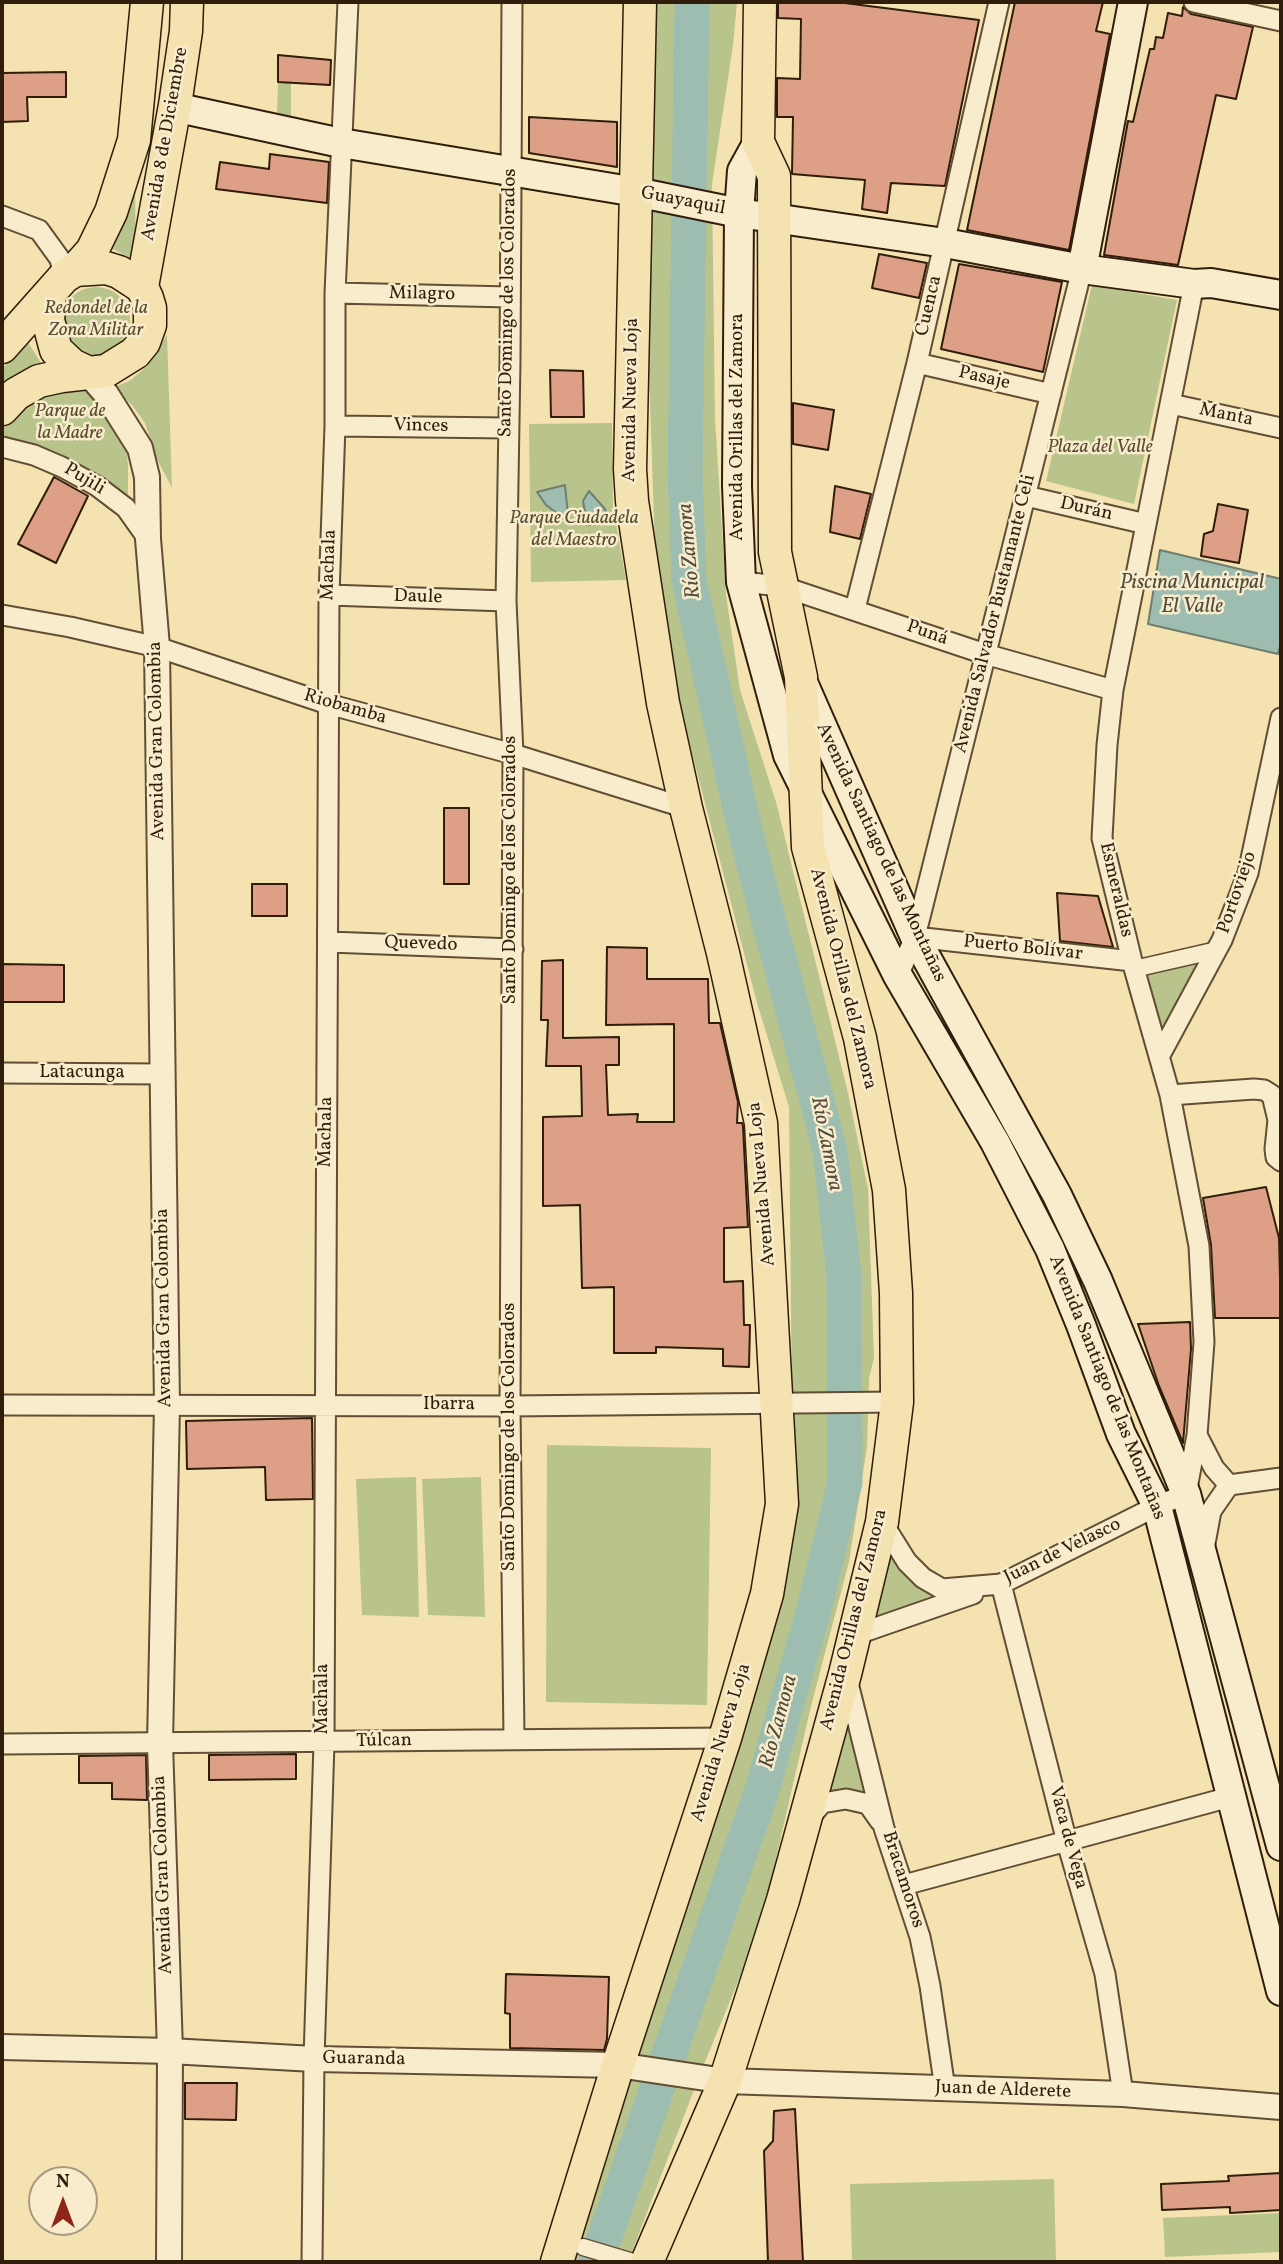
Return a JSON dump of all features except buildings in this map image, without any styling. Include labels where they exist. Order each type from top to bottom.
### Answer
[{"type":"main road","name":"Avenida 8 de Diciembre","points":[[2,347],[92,251],[111,212],[134,140],[147,2]]},
{"type":"main road","name":"Avenida 8 de Diciembre","points":[[142,287],[186,31],[187,2]]},
{"type":"main road","name":"Avenida Nueva Loja","points":[[570,2255],[618,2064],[725,1738],[767,1594],[782,1504],[785,1402],[761,1123],[663,703],[632,501],[630,469],[640,2]]},
{"type":"main road","name":"Avenida Orillas del Zamora","points":[[647,2262],[725,2081],[779,1912],[845,1674],[882,1522],[896,1293],[889,1190],[860,1038],[808,847],[801,677],[775,552],[774,176],[758,142],[760,2]]},
{"type":"main road","name":"Avenida Salvador Bustamante Celi","points":[[1082,269],[1133,2]]},
{"type":"main road","name":"Guayaquil","points":[[174,107],[341,143],[636,192],[739,213],[945,243],[1082,269],[1194,284],[1211,283],[1281,295]]},
{"type":"main road","name":"Avenida Orillas del Zamora","points":[[758,142],[741,171],[739,213],[737,486],[741,583],[788,755],[805,790]]},
{"type":"main road","points":[[2,409],[16,394],[39,382],[106,371],[135,353],[144,342],[150,325],[150,308],[142,287],[119,272],[106,268],[63,280],[48,320],[56,350],[72,365],[87,372]]},
{"type":"main road","name":"Guayaquil","points":[[1194,284],[1208,295],[1281,309]]},
{"type":"main road","name":"Avenida Santiago de las Montañas","points":[[801,677],[915,937],[1057,1195],[1098,1281],[1186,1494],[1281,1846]]},
{"type":"main road","name":"Avenida Santiago de las Montañas","points":[[805,790],[898,976],[995,1142],[1050,1249],[1121,1434],[1157,1506],[1281,1991]]},
{"type":"street","name":"Machala","points":[[312,2262],[314,2059],[324,1743],[329,595],[335,426],[335,293],[348,2]]},
{"type":"street","name":"Santo Domingo de los Colorados","points":[[512,2],[506,601],[513,754],[510,1406],[514,1738]]},
{"type":"street","name":"Cuenca","points":[[855,609],[917,363],[999,2]]},
{"type":"street","points":[[1194,2],[1281,21]]},
{"type":"street","points":[[2,216],[39,230],[60,259],[63,280]]},
{"type":"street","name":"Avenida Salvador Bustamante Celi","points":[[898,976],[915,937],[1082,269]]},
{"type":"street","name":"Esmeraldas","points":[[1186,1494],[1197,1435],[1205,1342],[1199,1246],[1170,1095],[1133,965],[1102,838],[1113,690],[1194,284]]},
{"type":"street","name":"Milagro","points":[[335,293],[510,297]]},
{"type":"street","name":"Pasaje","points":[[917,363],[1051,394]]},
{"type":"street","name":"Avenida Gran Colombia","points":[[87,372],[106,394],[140,448],[147,477],[148,539],[157,647],[167,1406],[160,1742],[170,2051],[169,2262]]},
{"type":"street","name":"Manta","points":[[1171,404],[1281,428]]},
{"type":"street","name":"Vinces","points":[[335,426],[508,428]]},
{"type":"street","name":"Pujili","points":[[2,447],[34,455],[97,486],[127,508],[148,539]]},
{"type":"street","name":"Durán","points":[[1026,496],[1146,524]]},
{"type":"street","name":"Puná","points":[[741,583],[781,586],[985,654],[1113,690]]},
{"type":"street","name":"Daule","points":[[329,595],[506,601]]},
{"type":"street","name":"Riobamba","points":[[2,615],[71,627],[157,647],[328,704],[513,754],[687,808]]},
{"type":"street","name":"Portoviejo","points":[[1160,1055],[1217,950],[1248,873],[1281,718]]},
{"type":"street","name":"Puerto Bolívar","points":[[915,937],[1133,965]]},
{"type":"street","name":"Quevedo","points":[[329,942],[513,949]]},
{"type":"street","points":[[1133,965],[1217,950]]},
{"type":"street","name":"Latacunga","points":[[2,1073],[163,1074]]},
{"type":"street","points":[[1170,1095],[1264,1090],[1272,1095],[1278,1120],[1275,1149],[1276,1157],[1281,1161]]},
{"type":"street","name":"Ibarra","points":[[2,1405],[510,1406],[888,1402]]},
{"type":"street","points":[[1197,1435],[1214,1468],[1229,1485]]},
{"type":"street","points":[[1203,1553],[1211,1511],[1229,1485],[1281,1478]]},
{"type":"street","name":"Juan de Velasco","points":[[882,1522],[907,1562],[923,1578],[943,1589],[1001,1584],[1186,1494]]},
{"type":"street","points":[[855,1635],[1001,1584]]},
{"type":"street","name":"Vaca de Vega","points":[[1001,1584],[1105,1974],[1123,2094]]},
{"type":"street","name":"Bracamoros","points":[[845,1674],[884,1828],[920,1937],[945,2090]]},
{"type":"street","name":"Túlcan","points":[[2,1744],[725,1738]]},
{"type":"street","points":[[904,1885],[1230,1797]]},
{"type":"street","points":[[801,1830],[822,1803],[846,1799],[868,1804],[884,1828]]},
{"type":"street","name":"Guaranda","points":[[2,2047],[170,2051],[314,2059],[618,2064],[725,2081]]},
{"type":"street","name":"Juan de Alderete","points":[[725,2081],[1123,2094],[1281,2107]]},
{"type":"street","points":[[570,2255],[633,2262]]},
{"type":"green space","points":[[652,2],[737,2],[712,184],[715,418],[726,595],[740,690],[776,802],[848,1093],[868,1189],[874,1358],[869,1378],[867,1447],[849,1562],[811,1706],[760,1928],[702,2069],[628,2262],[567,2262],[785,1541],[792,1413],[789,1107],[757,1003],[674,684],[655,550],[649,372]]},
{"type":"green space","points":[[278,82],[291,83],[291,120],[277,117]]},
{"type":"green space","points":[[135,191],[136,261],[107,246]]},
{"type":"green space","name":"Plaza del Valle","points":[[1092,285],[1177,300],[1134,504],[1046,481]]},
{"type":"green space","name":"Redondel de la Zona Militar","points":[[89,287],[103,287],[115,292],[125,302],[130,321],[125,340],[115,350],[103,355],[89,355],[77,350],[67,340],[62,328],[62,314],[67,302],[77,292]]},
{"type":"green space","points":[[167,335],[172,488],[157,459],[145,423],[132,405],[113,388],[131,380],[147,366]]},
{"type":"green space","points":[[27,341],[45,369],[14,377],[2,385],[2,369]]},
{"type":"green space","name":"Parque de la Madre","points":[[66,390],[85,390],[118,430],[126,448],[128,496],[62,456],[21,441],[2,438],[2,423],[34,399]]},
{"type":"green space","name":"Parque Ciudadela del Maestro","points":[[612,423],[613,507],[626,580],[531,582],[529,424]]},
{"type":"green space","points":[[1217,950],[1160,1055],[1134,969]]},
{"type":"green space","points":[[547,1445],[711,1448],[707,1705],[546,1702]]},
{"type":"green space","points":[[416,1477],[419,1617],[362,1615],[356,1479]]},
{"type":"green space","points":[[481,1477],[485,1617],[428,1615],[422,1479]]},
{"type":"green space","points":[[882,1522],[895,1545],[963,1597],[855,1635]]},
{"type":"green space","points":[[845,1674],[868,1804],[822,1803]]},
{"type":"green space","points":[[1054,2179],[1056,2262],[852,2262],[850,2184]]},
{"type":"green space","points":[[1281,2213],[1281,2252],[1165,2257],[1163,2218]]},
{"type":"water","points":[[565,485],[571,524],[546,505],[537,492]]},
{"type":"water","points":[[589,491],[605,509],[608,518],[597,524],[587,525],[583,501]]},
{"type":"water","name":"Piscina Municipal El Valle","points":[[1160,550],[1281,579],[1281,642],[1278,654],[1148,624]]},
{"type":"waterway","name":"Río Zamora","points":[[596,2262],[761,1793],[813,1613],[845,1482],[844,1276],[830,1150],[748,843],[689,581],[685,471],[692,2]]}]
